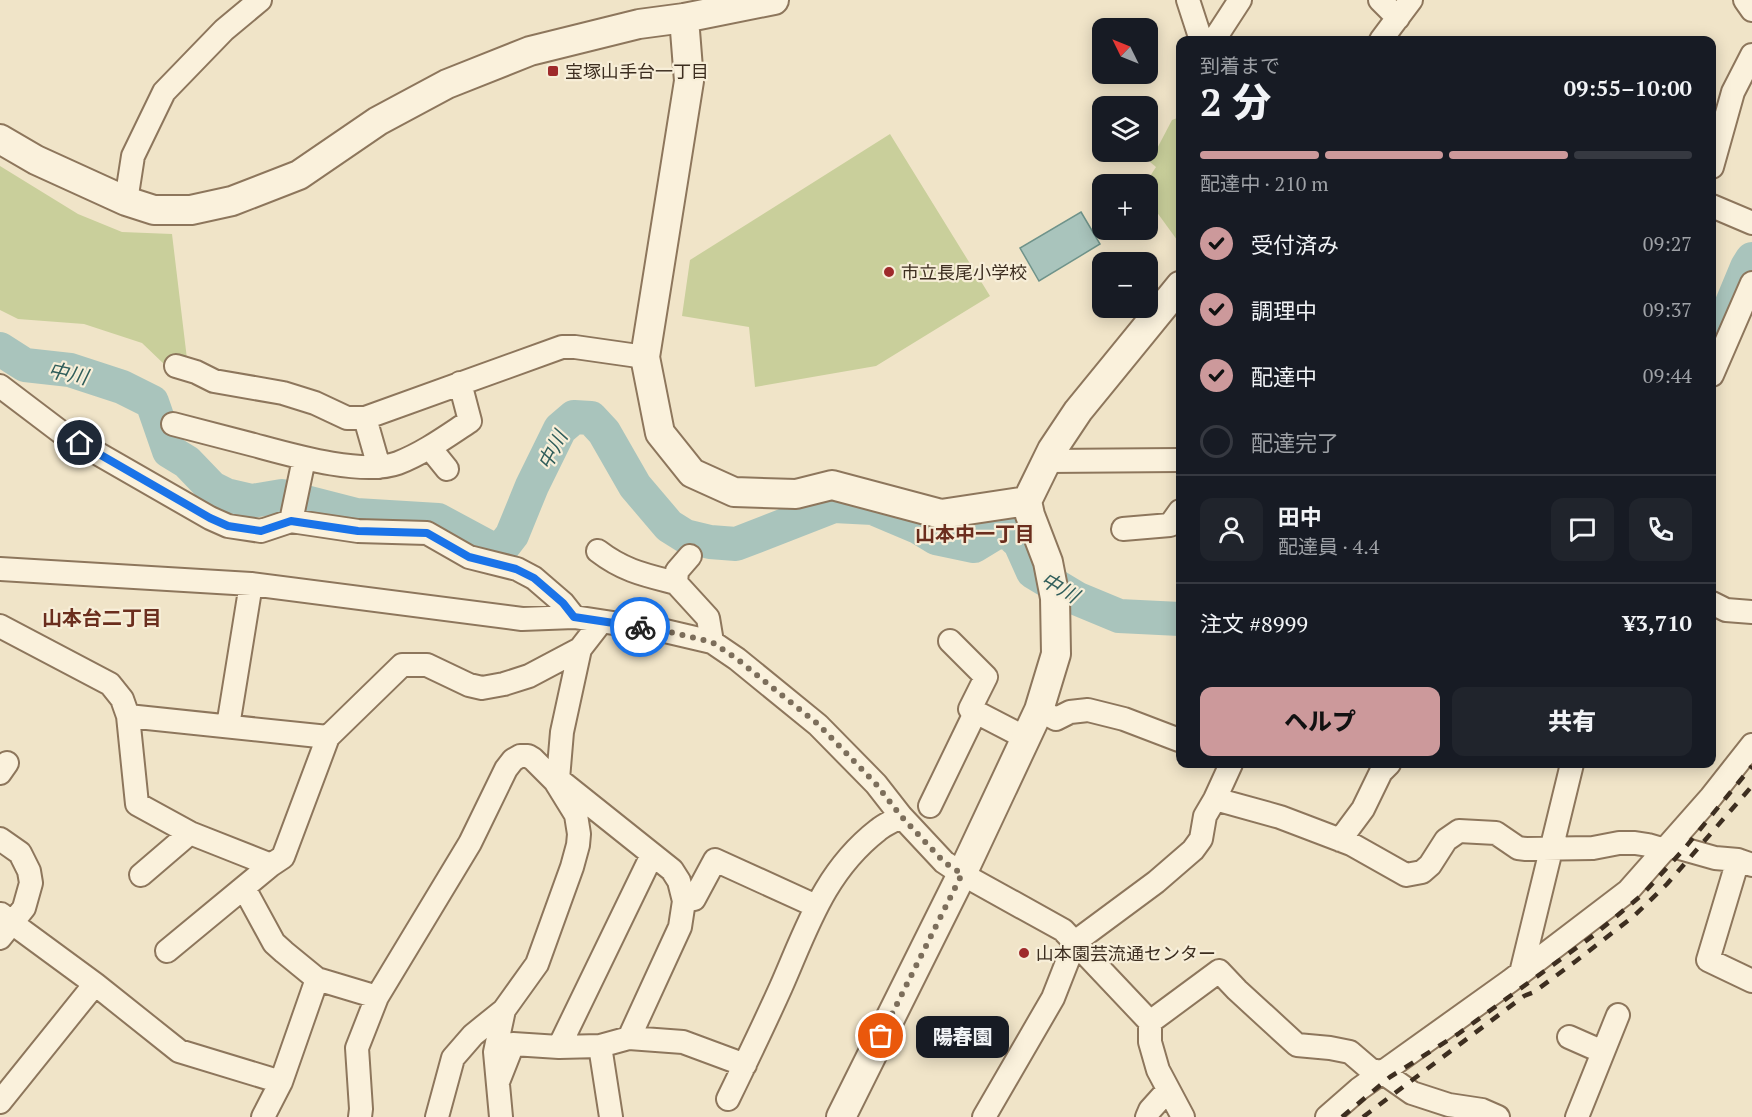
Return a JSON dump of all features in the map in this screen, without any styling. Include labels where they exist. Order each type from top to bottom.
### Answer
[{"type":"street","points":[[126,201],[133,156],[164,92],[224,30],[260,0]]},
{"type":"street","points":[[0,139],[36,160],[126,201],[154,210],[191,210],[232,201],[299,175],[378,122],[447,84],[530,51],[639,24],[684,18],[774,0]]},
{"type":"street","points":[[1188,0],[1200,36]]},
{"type":"street","points":[[1217,36],[1240,0]]},
{"type":"street","points":[[1380,0],[1404,9],[1384,36]]},
{"type":"street","points":[[1745,0],[1752,10]]},
{"type":"street","points":[[684,18],[689,81],[645,357],[660,434],[692,473],[734,492],[796,494],[832,485],[941,514],[1027,501]]},
{"type":"street","points":[[1716,152],[1732,92],[1752,55]]},
{"type":"street","points":[[1716,208],[1752,223]]},
{"type":"street","points":[[1716,366],[1752,283]]},
{"type":"street","points":[[841,1117],[962,874],[1026,738],[1039,710],[1056,654],[1055,598],[1048,562],[1027,501],[1047,461],[1078,411],[1176,291]]},
{"type":"street","points":[[176,366],[214,381],[283,393],[315,403],[347,418],[365,418],[561,347],[645,357]]},
{"type":"street","points":[[173,424],[304,459],[358,467],[379,467],[397,463],[430,448],[470,421],[460,383]]},
{"type":"street","points":[[0,386],[62,433],[210,518],[228,526],[261,531],[291,521],[358,531],[427,533],[469,557],[516,569],[534,578],[563,603],[574,617]]},
{"type":"street","points":[[365,418],[379,467]]},
{"type":"street","points":[[430,448],[447,469]]},
{"type":"street","points":[[291,521],[304,459]]},
{"type":"street","points":[[1047,461],[1176,460]]},
{"type":"street","points":[[1123,529],[1170,525],[1176,517]]},
{"type":"street","points":[[598,551],[626,569],[676,583],[708,618],[712,642]]},
{"type":"street","points":[[676,583],[677,571],[690,556]]},
{"type":"street","points":[[0,569],[251,584],[522,619],[574,617],[665,631],[712,642],[737,659],[819,725],[876,784],[901,816],[944,862],[1064,930],[1150,1022],[1150,1042],[1158,1070],[1183,1117]]},
{"type":"street","points":[[228,726],[251,584]]},
{"type":"street","points":[[1716,605],[1726,610],[1752,612]]},
{"type":"street","points":[[437,1117],[453,1058],[473,1035],[504,1010],[537,964],[576,857],[579,834],[576,815],[556,780],[562,732],[580,650],[601,622]]},
{"type":"street","points":[[0,626],[110,684],[122,699],[128,716],[137,804],[190,833],[271,865]]},
{"type":"street","points":[[951,641],[986,677],[970,710],[1026,738]]},
{"type":"street","points":[[167,951],[283,857],[328,737],[402,665],[427,665],[469,685],[482,688],[529,676],[580,650]]},
{"type":"street","points":[[1039,710],[1056,719],[1070,712],[1088,710],[1124,719],[1176,739]]},
{"type":"street","points":[[930,806],[975,713]]},
{"type":"street","points":[[128,716],[328,737]]},
{"type":"street","points":[[1327,1117],[1359,1089],[1521,973],[1628,891],[1711,797],[1752,745]]},
{"type":"street","points":[[360,1117],[357,1048],[377,998],[470,843],[506,770],[513,760],[520,756],[533,759],[556,780],[672,870],[679,881],[684,901],[680,927],[629,1038]]},
{"type":"street","points":[[984,1117],[1053,998],[1075,942],[1156,882],[1193,850],[1201,839],[1205,816],[1229,768]]},
{"type":"street","points":[[1340,840],[1363,809],[1385,768]]},
{"type":"street","points":[[1521,973],[1571,768]]},
{"type":"street","points":[[1215,799],[1280,817],[1340,840],[1406,875],[1422,872],[1430,865],[1446,840],[1459,831],[1496,833],[1518,848],[1526,849],[1593,848],[1619,843],[1635,843],[1745,863],[1708,960],[1752,981]]},
{"type":"street","points":[[728,1099],[816,906],[832,878],[855,850],[879,829],[901,816]]},
{"type":"street","points":[[141,875],[190,833]]},
{"type":"street","points":[[0,839],[20,853],[30,871],[30,883],[24,908],[4,925],[95,984],[179,1050],[281,1082]]},
{"type":"street","points":[[559,1047],[652,855]]},
{"type":"street","points":[[684,901],[694,899],[715,861],[816,906]]},
{"type":"street","points":[[244,888],[274,943],[317,979],[377,998]]},
{"type":"street","points":[[1150,1022],[1220,971],[1237,990],[1297,1045],[1350,1052],[1371,1070],[1382,1072],[1412,1093],[1449,1105],[1482,1110],[1498,1117]]},
{"type":"street","points":[[262,1117],[281,1082],[317,979]]},
{"type":"street","points":[[0,1102],[95,984]]},
{"type":"street","points":[[501,1117],[495,1052],[504,1010]]},
{"type":"street","points":[[1577,1117],[1618,1015]]},
{"type":"street","points":[[1569,1037],[1603,1052]]},
{"type":"street","points":[[498,1082],[513,1044],[559,1047],[600,1046],[629,1038],[683,1042],[745,1065]]},
{"type":"street","points":[[600,1046],[611,1117]]},
{"type":"street","points":[[1147,1117],[1150,1110],[1168,1090]]},
{"type":"green space","points":[[1176,118],[1176,238],[1158,214],[1158,174],[1151,174],[1156,167],[1150,162],[1158,162],[1158,147],[1172,120]]},
{"type":"green space","points":[[890,134],[990,296],[876,366],[755,387],[749,327],[682,316],[690,260]]},
{"type":"green space","points":[[0,166],[78,214],[122,232],[172,234],[187,359],[165,365],[142,343],[84,324],[18,319],[0,310]]},
{"type":"water","points":[[1081,212],[1092,231],[1092,240],[1098,240],[1100,244],[1039,281],[1020,248]]},
{"type":"waterway","name":"中川","points":[[1725,320],[1752,259]]},
{"type":"waterway","name":"中川","points":[[0,349],[25,365],[70,370],[122,387],[152,402],[169,451],[187,462],[212,488],[226,495],[252,501],[282,496],[356,515],[438,520],[490,548],[502,548],[512,535],[532,486],[560,429],[574,417],[591,418],[604,432],[635,486],[669,526],[685,536],[710,542],[736,544],[834,506],[873,508],[918,527],[936,538],[974,546],[997,532],[1009,533],[1020,543],[1033,572],[1078,599],[1119,616],[1176,619]]},
{"type":"railway","points":[[1342,1117],[1390,1077],[1458,1034],[1594,935],[1643,894],[1684,849],[1752,766]]},
{"type":"railway","points":[[1363,1117],[1634,916],[1667,884],[1752,786]]},
{"type":"way so far","points":[[640,627],[712,642],[737,659],[819,725],[876,784],[901,816],[944,862],[962,874],[881,1036]]},
{"type":"place","name":"宝塚山手台一丁目","points":[[553,71]]},
{"type":"place","name":"市立長尾小学校","points":[[889,272]]},
{"type":"place","name":"山本園芸流通センター","points":[[1024,953]]},
{"type":"place","name":"陽春園","points":[[881,1036]]},
{"type":"district","name":"山本中一丁目","points":[[975,533]]},
{"type":"district","name":"山本台二丁目","points":[[102,617]]},
{"type":"route","points":[[80,443],[210,518],[228,526],[261,531],[291,521],[358,531],[427,533],[469,557],[516,569],[534,578],[563,603],[574,617],[640,627]]}]
